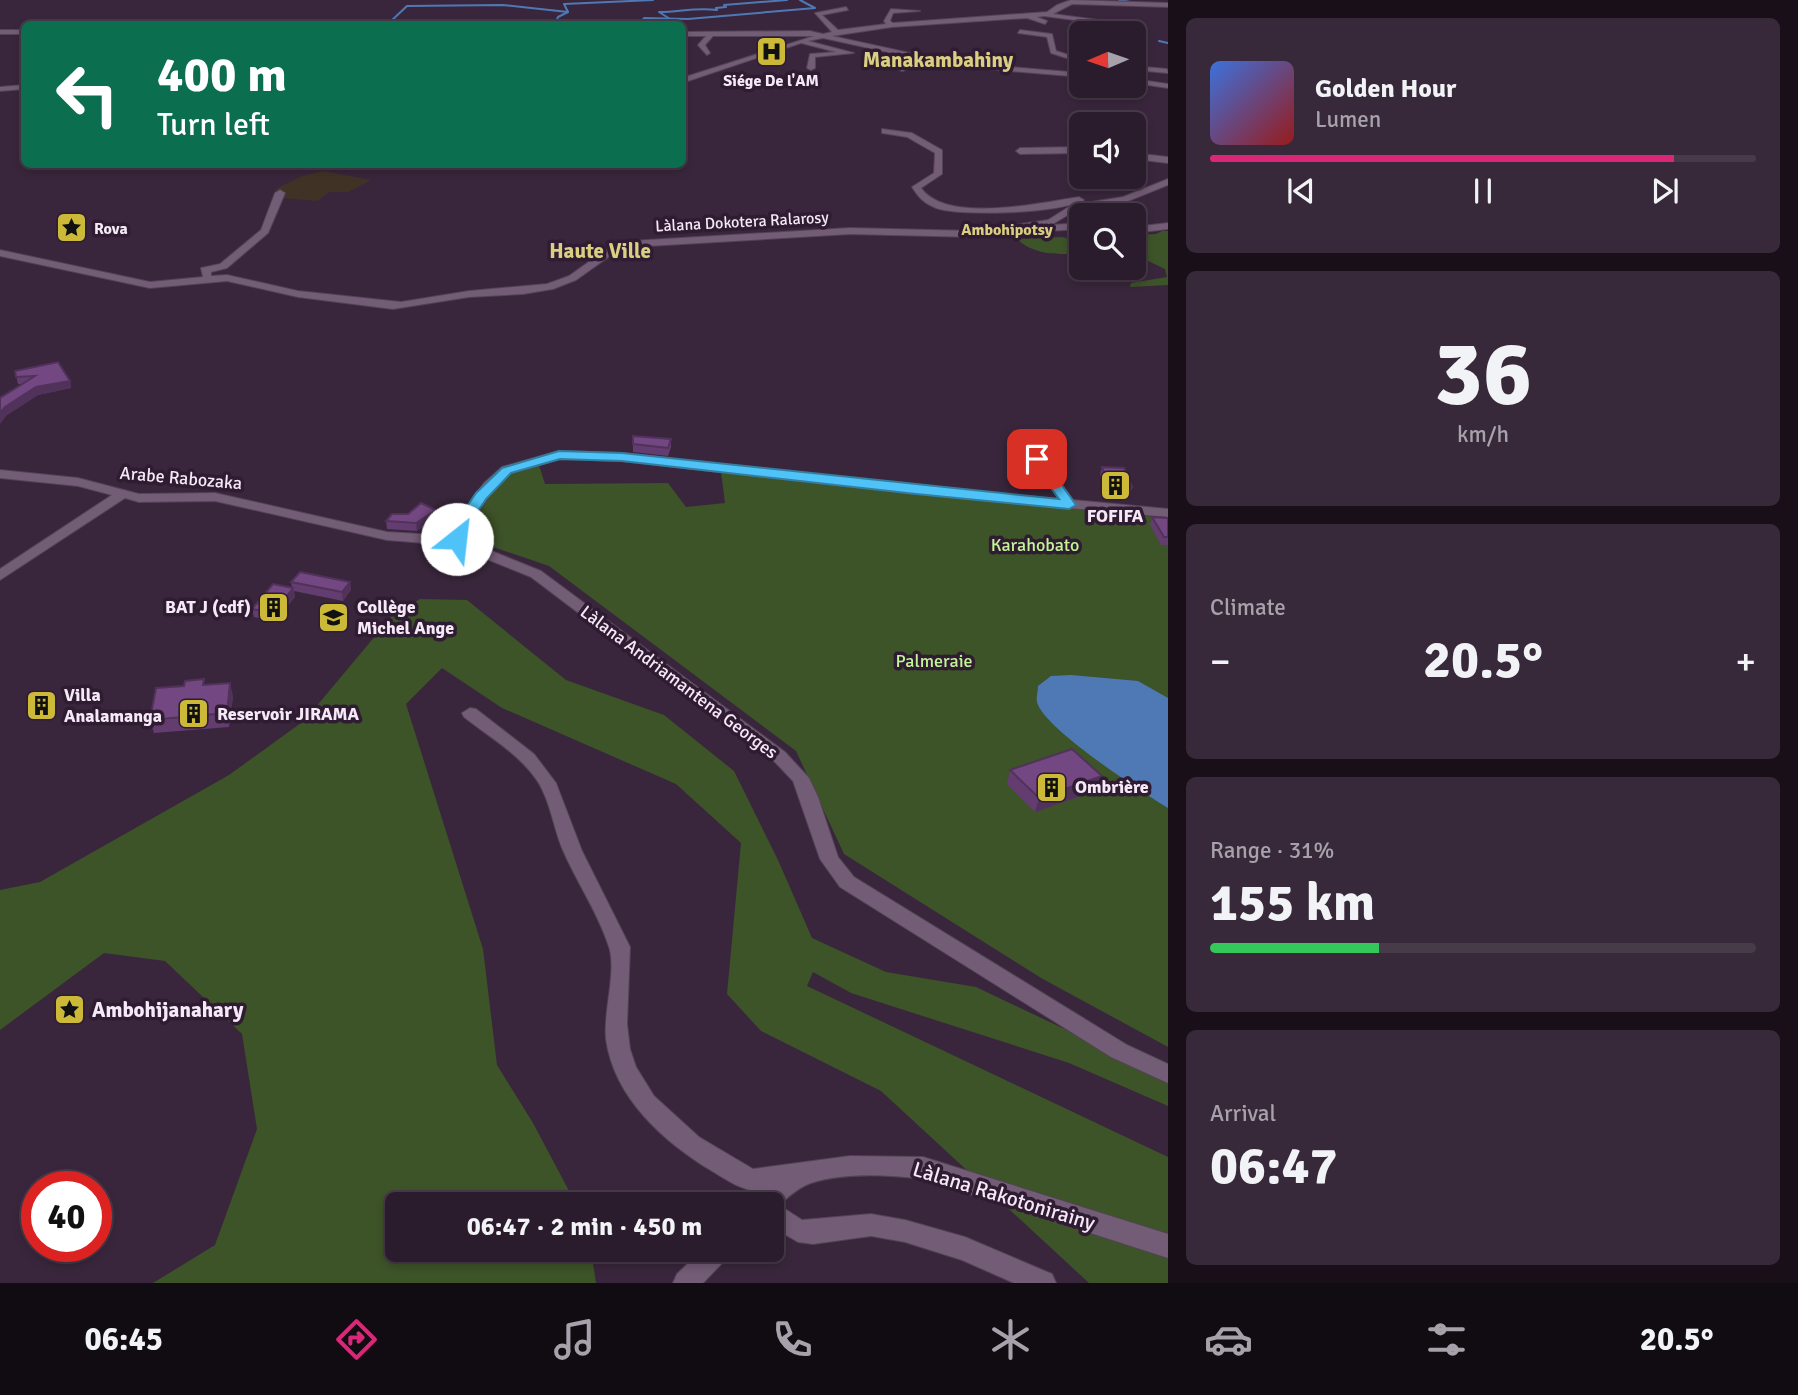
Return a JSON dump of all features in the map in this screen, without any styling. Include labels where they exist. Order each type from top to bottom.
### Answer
[{"type":"street","points":[[686,79],[734,60],[835,31],[1048,14],[1071,2],[1168,5]]},
{"type":"street","points":[[835,31],[817,14],[846,9]]},
{"type":"street","points":[[892,25],[887,22],[891,11],[917,11]]},
{"type":"street","points":[[1038,14],[1096,21]]},
{"type":"street","points":[[1027,16],[1045,22]]},
{"type":"street","points":[[0,32],[21,30]]},
{"type":"street","points":[[1020,32],[1050,35],[1053,52],[1069,57]]},
{"type":"street","points":[[686,34],[823,35],[944,62],[1069,74]]},
{"type":"street","points":[[706,54],[701,45],[711,34]]},
{"type":"street","points":[[801,42],[851,53]]},
{"type":"street","points":[[811,68],[813,55],[890,50]]},
{"type":"street","points":[[866,52],[905,69]]},
{"type":"street","points":[[1000,68],[1069,67]]},
{"type":"street","points":[[1146,69],[1167,71]]},
{"type":"street","points":[[1146,83],[1168,86]]},
{"type":"street","points":[[0,89],[21,87]]},
{"type":"street","points":[[885,131],[909,135],[939,152],[938,174],[916,187],[918,195],[929,204],[983,209],[1026,209],[1079,200],[1090,203]]},
{"type":"street","points":[[1020,150],[1069,150]]},
{"type":"street","points":[[1146,157],[1168,160]]},
{"type":"street","points":[[1098,203],[1165,185]]},
{"type":"street","points":[[208,278],[205,270],[223,266],[265,231],[280,193]]},
{"type":"street","points":[[1002,230],[1051,222],[1069,211]]},
{"type":"street","points":[[1146,229],[1168,226]]},
{"type":"street","points":[[1002,230],[1069,227]]},
{"type":"street","name":"Làlana Dokotera Ralarosy","points":[[0,253],[150,285],[208,278],[240,280],[298,294],[393,306],[457,295],[512,292],[560,284],[592,265],[613,248],[631,244],[802,233],[887,231],[974,234],[1002,230]]},
{"type":"street","points":[[1040,444],[1035,451],[1037,459],[1069,505]]},
{"type":"street","points":[[450,539],[489,486],[507,470],[559,455],[622,457],[916,490],[1168,513]]},
{"type":"street","name":"Arabe Rabozaka","points":[[0,474],[78,482],[121,495],[215,497],[387,536],[450,539]]},
{"type":"street","points":[[0,576],[121,495]]},
{"type":"street","name":"Làlana Andriamantena Georges","points":[[450,539],[536,574],[779,756],[800,778],[830,859],[847,882],[1119,1051],[1168,1074]]},
{"type":"street","points":[[470,713],[523,756],[542,775],[551,789],[572,850],[620,947],[622,963],[616,1024],[619,1048],[627,1072],[652,1111],[690,1145],[750,1180],[806,1174]]},
{"type":"street","name":"Làlana Rakotonirainy","points":[[780,1192],[806,1174],[884,1164],[923,1168],[1168,1246]]},
{"type":"street","points":[[784,1222],[798,1231],[813,1233],[871,1225],[905,1231],[965,1249],[1043,1283]]},
{"type":"street","points":[[686,1283],[706,1262]]},
{"type":"shaded area","points":[[323,171],[371,180],[348,192],[329,192],[317,201],[282,198],[285,192],[274,190],[302,176]]},
{"type":"green space","points":[[1168,231],[1168,285],[1130,287],[1131,283],[1167,277],[1165,269],[1146,260],[1146,234]]},
{"type":"green space","points":[[1063,237],[1069,239],[1069,254],[1031,249],[1017,239]]},
{"type":"green space","points":[[538,462],[545,484],[668,483],[686,507],[725,503],[721,472],[1168,514],[1168,1047],[1041,978],[844,854],[796,751],[549,566],[493,547],[480,535],[477,522],[495,485],[514,470]]},
{"type":"green space","points":[[420,599],[467,600],[566,680],[664,715],[734,771],[778,860],[812,938],[886,972],[976,987],[1168,1078],[1168,1106],[1069,1063],[851,993],[813,972],[807,986],[1168,1157],[1168,1283],[1089,1283],[881,1091],[761,1031],[727,994],[741,843],[676,784],[502,708],[442,668],[406,704],[483,949],[497,1065],[533,1123],[570,1192],[385,1192],[385,1262],[593,1262],[596,1283],[153,1283],[215,1245],[257,1129],[242,1034],[165,961],[104,953],[0,1030],[0,890],[40,882],[229,775],[305,720],[391,617]]},
{"type":"water","points":[[1071,675],[1138,681],[1168,698],[1168,808],[1095,759],[1043,713],[1037,702],[1038,686],[1051,676]]},
{"type":"building","points":[[58,362],[70,381],[36,387],[0,413],[0,398],[35,376],[16,377],[15,371]]},
{"type":"building","points":[[633,436],[671,439],[668,448],[633,444]]},
{"type":"building","points":[[1102,467],[1124,468],[1132,487],[1110,486]]},
{"type":"building","points":[[421,503],[436,510],[416,523],[386,521],[392,514],[408,514]]},
{"type":"building","points":[[1152,517],[1168,518],[1168,537],[1164,537]]},
{"type":"building","points":[[300,572],[350,582],[342,592],[291,582]]},
{"type":"building","points":[[273,584],[293,588],[274,613],[252,609]]},
{"type":"building","points":[[204,679],[203,685],[230,683],[227,713],[150,720],[156,688],[184,686],[185,681]]},
{"type":"building","points":[[1072,749],[1102,776],[1039,798],[1010,770]]},
{"type":"waterway","points":[[568,12],[564,4],[653,0]]},
{"type":"waterway","points":[[669,19],[659,12],[717,10],[716,8],[726,7],[724,5],[787,0]]},
{"type":"waterway","points":[[669,19],[815,8],[800,0]]},
{"type":"waterway","points":[[1119,0],[1136,3]]},
{"type":"waterway","points":[[391,21],[407,6],[503,5],[568,12]]},
{"type":"waterway","points":[[556,21],[558,17],[568,12]]},
{"type":"waterway","points":[[642,21],[644,18],[669,19]]},
{"type":"waterway","points":[[1159,41],[1168,43]]},
{"type":"place","name":"Siége De l'AM","points":[[771,51]]},
{"type":"place","name":"Rova","points":[[71,228]]},
{"type":"place","name":"FOFIFA","points":[[1115,485]]},
{"type":"place","name":"BAT J (cdf)","points":[[274,607]]},
{"type":"place","name":"Collège Michel Ange","points":[[334,617]]},
{"type":"place","name":"Villa Analamanga","points":[[41,705]]},
{"type":"place","name":"Reservoir JIRAMA","points":[[194,714]]},
{"type":"place","name":"Ombrière","points":[[1052,787]]},
{"type":"place","name":"Ambohijanahary","points":[[69,1010]]},
{"type":"district","name":"Manakambahiny","points":[[938,60]]},
{"type":"district","name":"Ambohipotsy","points":[[1007,229]]},
{"type":"district","name":"Haute Ville","points":[[600,251]]},
{"type":"route","points":[[457,539],[454,536],[481,496],[507,470],[559,455],[602,455],[1069,505],[1037,459]]},
{"type":"park label","name":"Karahobato","points":[[1035,545]]},
{"type":"park label","name":"Palmeraie","points":[[934,661]]}]
